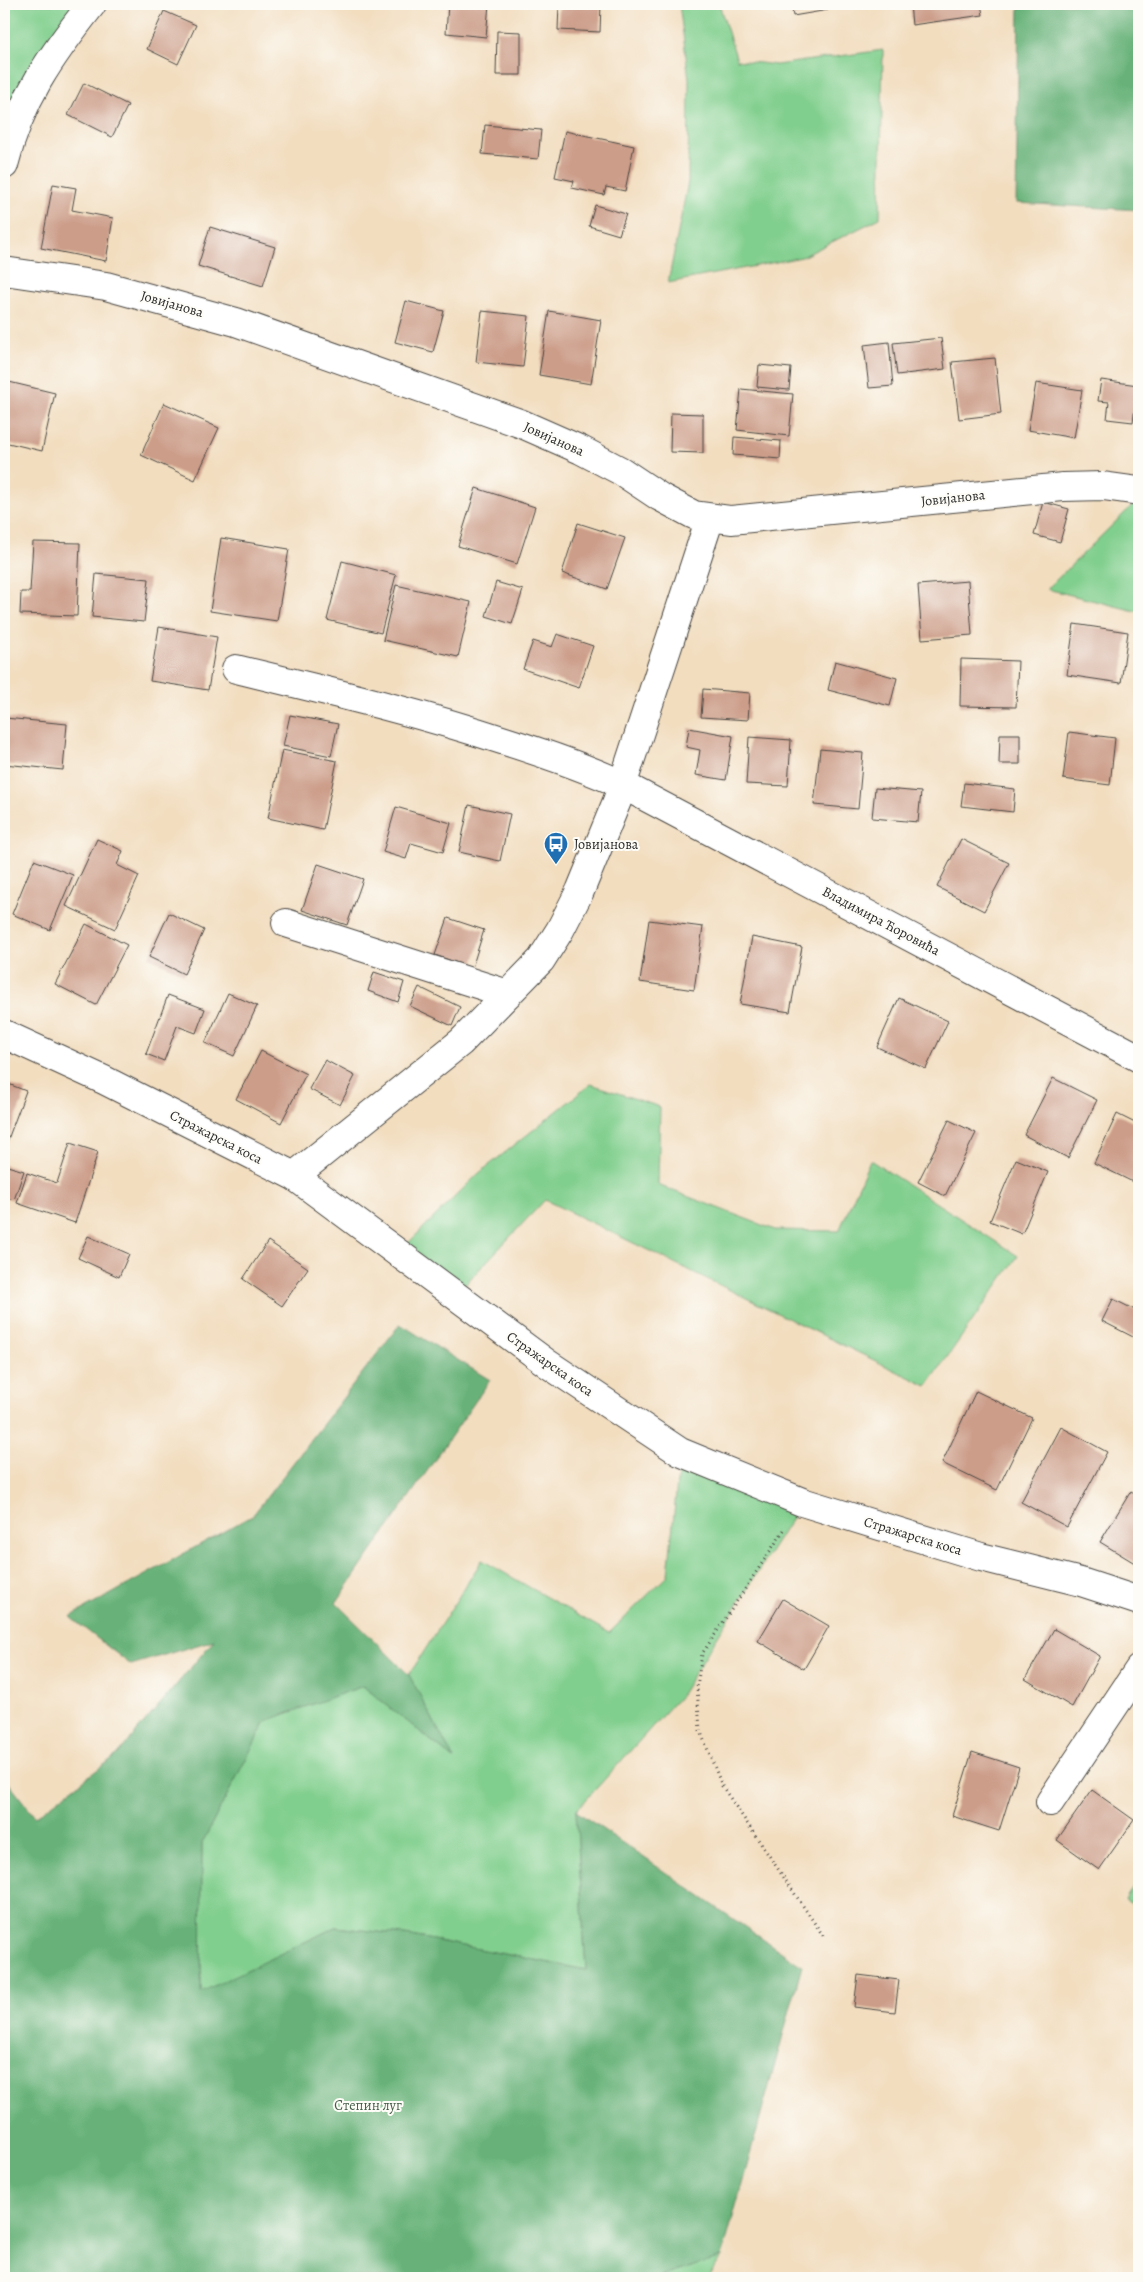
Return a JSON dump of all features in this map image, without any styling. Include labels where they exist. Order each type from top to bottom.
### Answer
[{"type":"street","points":[[4,165],[30,91],[56,49],[92,4]]},
{"type":"street","name":"Јовијанова","points":[[4,271],[106,286],[236,322],[522,424],[581,450],[621,471],[677,507],[694,515],[731,520],[1063,488],[1102,486],[1139,491]]},
{"type":"street","points":[[294,1176],[462,1042],[541,960],[560,930],[605,835],[710,518]]},
{"type":"street","points":[[236,669],[380,704],[465,728],[585,766],[623,784]]},
{"type":"street","name":"Владимира Ћоровића","points":[[623,784],[1139,1058]]},
{"type":"street","points":[[286,923],[508,994]]},
{"type":"street","name":"Стражарска коса","points":[[4,1034],[104,1080],[294,1176],[540,1358],[680,1452],[802,1502],[981,1557],[1080,1582],[1139,1601]]},
{"type":"street","points":[[1050,1802],[1139,1669]]},
{"type":"path","points":[[802,1502],[702,1654],[697,1687],[700,1730],[722,1786],[824,1937]]},
{"type":"green space","points":[[4,4],[92,4],[4,165]]},
{"type":"green space","points":[[679,4],[719,4],[737,60],[776,65],[883,50],[880,218],[802,257],[668,283],[688,182],[689,79]]},
{"type":"green space","points":[[1019,4],[1139,4],[1139,210],[1016,203]]},
{"type":"green space","points":[[1139,499],[1139,612],[1047,589]]},
{"type":"green space","points":[[591,1084],[660,1107],[658,1185],[775,1230],[839,1231],[870,1160],[1018,1256],[927,1386],[545,1200],[454,1296],[397,1254],[478,1174]]},
{"type":"green space","name":"Степин луг","points":[[400,1324],[490,1380],[336,1603],[409,1675],[454,1759],[363,1686],[266,1721],[202,1843],[201,1992],[336,1927],[412,1936],[586,1970],[576,1811],[802,1966],[722,2257],[657,2278],[4,2278],[4,1777],[35,1817],[118,1754],[214,1640],[131,1665],[70,1617],[253,1515]]},
{"type":"green space","points":[[680,1452],[802,1502],[680,1696],[576,1811],[586,1970],[412,1936],[336,1927],[201,1993],[202,1843],[266,1720],[363,1686],[453,1758],[409,1675],[482,1560],[609,1633],[668,1575]]},
{"type":"green space","points":[[1139,1877],[1139,1908],[1125,1900]]},
{"type":"green space","points":[[722,2257],[708,2278],[657,2278]]},
{"type":"building","points":[[448,4],[489,4],[486,37],[446,33]]},
{"type":"building","points":[[559,4],[601,4],[600,32],[558,30]]},
{"type":"building","points":[[791,4],[827,4],[828,10],[793,16]]},
{"type":"building","points":[[910,4],[981,4],[983,15],[912,25]]},
{"type":"building","points":[[164,11],[196,25],[178,64],[147,49]]},
{"type":"building","points":[[497,31],[521,32],[521,75],[496,75]]},
{"type":"building","points":[[84,83],[128,105],[112,137],[68,115]]},
{"type":"building","points":[[485,125],[541,130],[538,159],[482,154]]},
{"type":"building","points":[[565,131],[634,146],[625,191],[606,187],[604,195],[572,188],[574,181],[555,177]]},
{"type":"building","points":[[53,184],[76,188],[72,210],[113,218],[106,261],[41,248]]},
{"type":"building","points":[[595,205],[626,214],[619,235],[589,226]]},
{"type":"building","points":[[210,227],[275,247],[263,286],[198,266]]},
{"type":"building","points":[[406,301],[444,311],[433,352],[395,342]]},
{"type":"building","points":[[482,311],[529,316],[523,367],[476,362]]},
{"type":"building","points":[[549,311],[601,320],[591,384],[539,375]]},
{"type":"building","points":[[941,338],[945,369],[897,375],[893,343]]},
{"type":"building","points":[[889,342],[893,386],[869,388],[864,345]]},
{"type":"building","points":[[995,358],[1001,414],[959,419],[952,362]]},
{"type":"building","points":[[759,365],[791,368],[789,390],[757,387]]},
{"type":"building","points":[[1101,380],[1138,385],[1133,422],[1107,419],[1109,402],[1098,401]]},
{"type":"building","points":[[9,382],[55,393],[42,451],[4,442],[4,405]]},
{"type":"building","points":[[1036,383],[1082,390],[1074,438],[1028,430]]},
{"type":"building","points":[[741,389],[793,394],[789,436],[737,430]]},
{"type":"building","points":[[164,403],[219,428],[195,480],[141,455]]},
{"type":"building","points":[[671,413],[703,414],[703,453],[670,452]]},
{"type":"building","points":[[734,437],[781,441],[780,459],[733,455]]},
{"type":"building","points":[[476,488],[535,507],[517,564],[458,546]]},
{"type":"building","points":[[1043,502],[1069,509],[1060,542],[1034,535]]},
{"type":"building","points":[[578,523],[625,538],[607,589],[562,573]]},
{"type":"building","points":[[221,538],[289,549],[277,621],[210,611]]},
{"type":"building","points":[[33,542],[80,543],[77,616],[20,614],[21,592],[30,592]]},
{"type":"building","points":[[342,561],[396,575],[381,633],[327,620]]},
{"type":"building","points":[[96,574],[149,579],[144,622],[92,617]]},
{"type":"building","points":[[968,581],[972,635],[922,639],[918,585]]},
{"type":"building","points":[[496,582],[523,590],[512,624],[486,616]]},
{"type":"building","points":[[396,585],[471,602],[458,657],[383,640]]},
{"type":"building","points":[[1074,624],[1128,632],[1121,683],[1067,675]]},
{"type":"building","points":[[159,627],[217,637],[208,690],[150,681]]},
{"type":"building","points":[[557,634],[593,646],[579,688],[523,669],[533,641],[552,647]]},
{"type":"building","points":[[961,659],[1018,661],[1016,707],[960,706]]},
{"type":"building","points":[[835,661],[897,678],[890,706],[828,690]]},
{"type":"building","points":[[703,689],[750,693],[748,720],[701,717]]},
{"type":"building","points":[[290,715],[338,724],[331,756],[283,746]]},
{"type":"building","points":[[5,718],[67,724],[63,770],[4,764]]},
{"type":"building","points":[[689,728],[733,736],[726,780],[696,775],[700,750],[686,747]]},
{"type":"building","points":[[1069,732],[1115,738],[1110,785],[1063,779]]},
{"type":"building","points":[[1000,734],[1020,734],[1020,764],[999,764]]},
{"type":"building","points":[[749,737],[791,740],[788,786],[746,784]]},
{"type":"building","points":[[820,749],[863,753],[858,809],[814,805]]},
{"type":"building","points":[[282,750],[337,761],[323,830],[268,818]]},
{"type":"building","points":[[964,783],[1015,789],[1013,812],[961,806]]},
{"type":"building","points":[[875,788],[921,792],[918,822],[872,818]]},
{"type":"building","points":[[469,805],[510,814],[500,861],[459,852]]},
{"type":"building","points":[[396,807],[451,823],[443,852],[411,843],[406,859],[383,852]]},
{"type":"building","points":[[97,839],[123,851],[117,865],[139,876],[115,929],[66,906]]},
{"type":"building","points":[[961,839],[1009,863],[984,911],[937,887]]},
{"type":"building","points":[[34,860],[73,875],[50,930],[12,914]]},
{"type":"building","points":[[318,864],[363,879],[347,925],[302,910]]},
{"type":"building","points":[[169,913],[204,930],[184,974],[149,957]]},
{"type":"building","points":[[448,918],[484,930],[472,968],[435,955]]},
{"type":"building","points":[[649,920],[703,927],[694,990],[640,982]]},
{"type":"building","points":[[86,924],[127,945],[96,1005],[55,984]]},
{"type":"building","points":[[752,937],[802,947],[790,1012],[740,1004]]},
{"type":"building","points":[[374,972],[404,982],[398,1002],[368,991]]},
{"type":"building","points":[[419,987],[460,1007],[452,1026],[410,1006]]},
{"type":"building","points":[[228,993],[257,1006],[234,1056],[205,1043]]},
{"type":"building","points":[[168,995],[205,1009],[196,1033],[177,1026],[164,1061],[146,1054]]},
{"type":"building","points":[[899,998],[948,1021],[926,1069],[877,1047]]},
{"type":"building","points":[[261,1051],[306,1074],[281,1123],[236,1099]]},
{"type":"building","points":[[325,1060],[355,1076],[340,1105],[309,1089]]},
{"type":"building","points":[[1053,1078],[1097,1100],[1068,1158],[1024,1135]]},
{"type":"building","points":[[6,1083],[26,1091],[7,1142],[4,1141],[4,1088]]},
{"type":"building","points":[[1117,1114],[1139,1125],[1139,1185],[1094,1163]]},
{"type":"building","points":[[949,1120],[976,1133],[945,1196],[918,1182]]},
{"type":"building","points":[[70,1143],[98,1152],[75,1223],[17,1203],[27,1173],[57,1183]]},
{"type":"building","points":[[1016,1159],[1048,1172],[1022,1234],[990,1221]]},
{"type":"building","points":[[4,1165],[24,1171],[14,1200],[4,1197]]},
{"type":"building","points":[[88,1236],[129,1254],[119,1277],[78,1258]]},
{"type":"building","points":[[268,1241],[308,1268],[282,1306],[243,1279]]},
{"type":"building","points":[[1113,1299],[1139,1312],[1139,1340],[1102,1321]]},
{"type":"building","points":[[976,1391],[1032,1418],[997,1490],[942,1463]]},
{"type":"building","points":[[1061,1427],[1107,1452],[1067,1527],[1021,1502]]},
{"type":"building","points":[[1131,1491],[1139,1496],[1138,1565],[1100,1542]]},
{"type":"building","points":[[783,1599],[829,1626],[804,1669],[758,1641]]},
{"type":"building","points":[[1054,1629],[1100,1656],[1072,1707],[1025,1679]]},
{"type":"building","points":[[972,1752],[1019,1767],[999,1831],[952,1816]]},
{"type":"building","points":[[1092,1790],[1134,1820],[1099,1870],[1057,1840]]},
{"type":"building","points":[[858,1975],[899,1980],[895,2012],[854,2007]]},
{"type":"place","name":"Јовијанова","points":[[556,865]]}]
